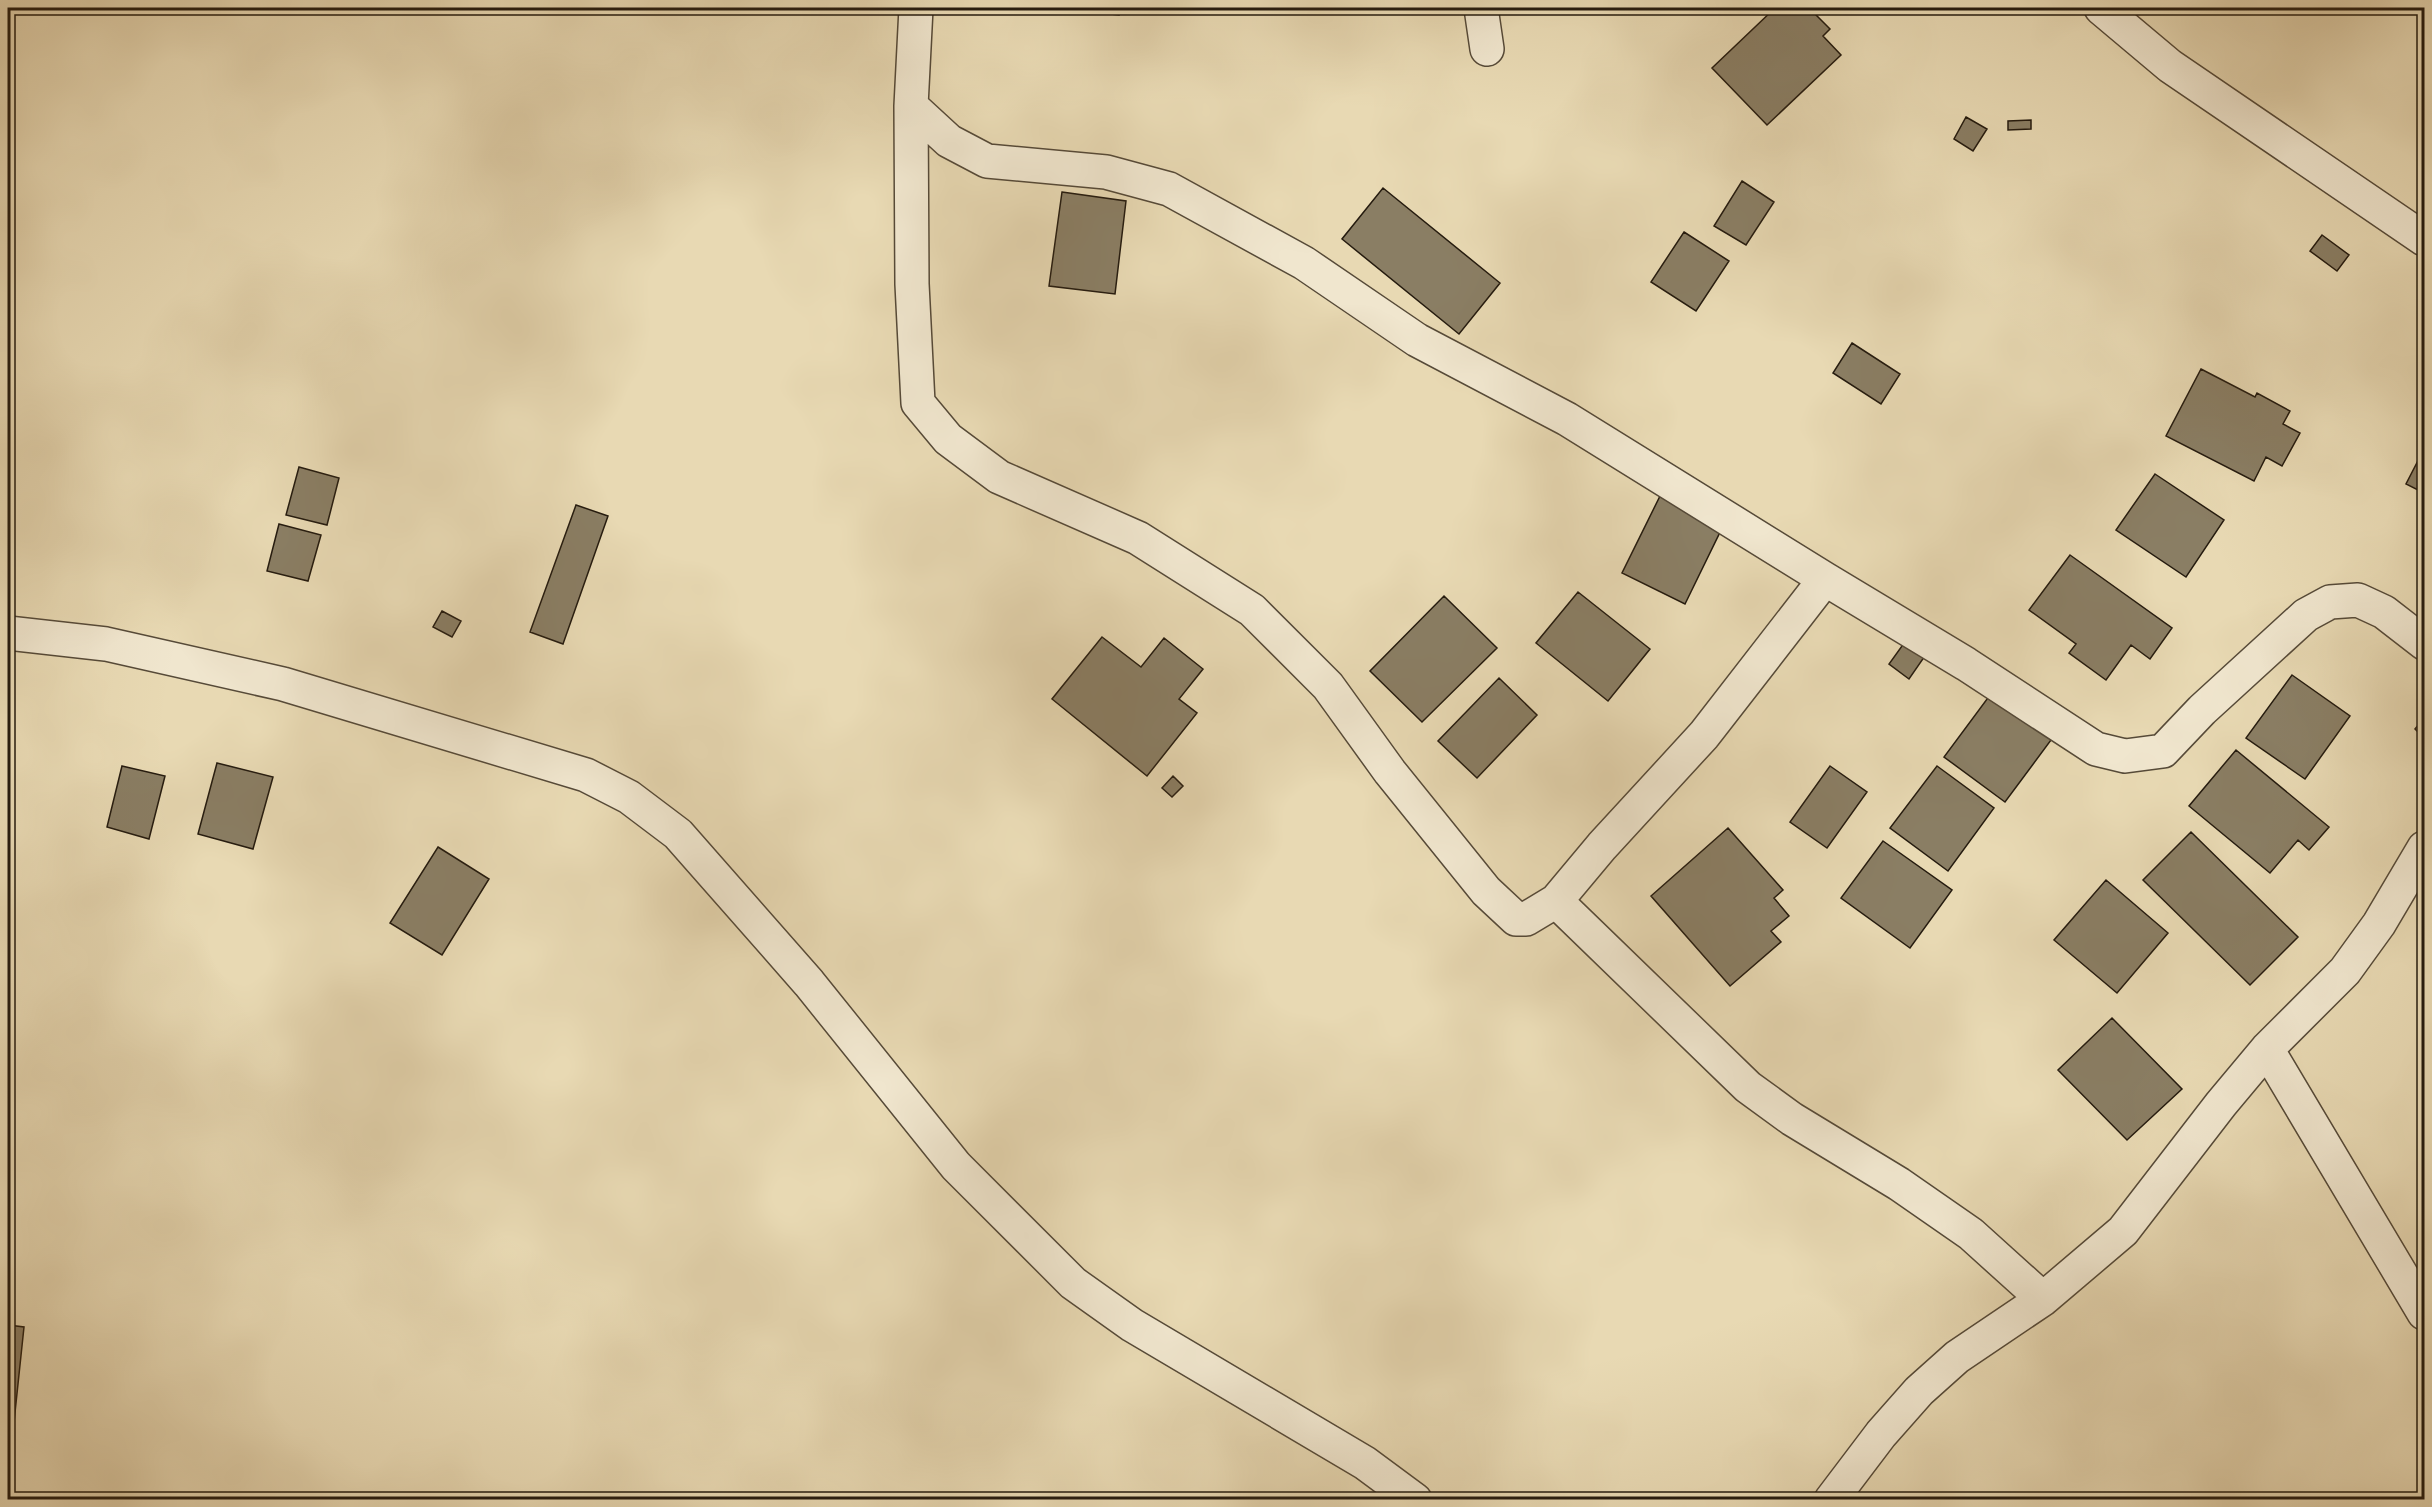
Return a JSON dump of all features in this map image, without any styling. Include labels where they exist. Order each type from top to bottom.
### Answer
[{"type":"street","points":[[916,8],[911,106],[912,284],[918,403],[948,439],[999,477],[1138,538],[1252,610],[1328,686],[1390,772],[1486,891],[1516,919],[1526,919],[1556,901],[1602,846],[1704,735],[1825,579]]},
{"type":"street","points":[[1481,8],[1487,49]]},
{"type":"street","points":[[2101,8],[2170,66],[2424,239]]},
{"type":"street","points":[[911,106],[950,141],[987,161],[1106,172],[1168,189],[1304,263],[1417,340],[1567,419],[1966,664],[2096,749],[2125,756],[2163,751],[2202,710],[2306,615],[2330,602],[2358,600],[2384,612],[2424,643]]},
{"type":"street","points":[[8,633],[106,644],[283,684],[586,775],[629,797],[678,834],[809,983],[956,1166],[1073,1283],[1132,1325],[1365,1463],[1415,1500]]},
{"type":"street","points":[[1831,1500],[1881,1434],[1919,1391],[1957,1357],[2043,1299],[2124,1231],[2266,1049],[2345,971],[2379,924],[2424,848]]},
{"type":"street","points":[[1556,901],[1748,1087],[1792,1119],[1899,1184],[1971,1234],[2043,1299]]},
{"type":"street","points":[[2266,1049],[2424,1313]]},
{"type":"building","points":[[1050,8],[1119,8],[1119,15]]},
{"type":"building","points":[[1775,8],[1795,8],[1800,13],[1809,8],[1830,29],[1823,36],[1841,55],[1767,125],[1712,68]]},
{"type":"building","points":[[1966,117],[1987,129],[1973,151],[1954,139]]},
{"type":"building","points":[[2031,120],[2031,129],[2008,130],[2008,121]]},
{"type":"building","points":[[1742,181],[1774,202],[1746,245],[1714,226]]},
{"type":"building","points":[[1383,188],[1500,283],[1459,334],[1342,239]]},
{"type":"building","points":[[1062,192],[1126,201],[1115,294],[1049,286]]},
{"type":"building","points":[[1684,232],[1729,261],[1696,311],[1651,282]]},
{"type":"building","points":[[2322,235],[2349,255],[2337,271],[2310,251]]},
{"type":"building","points":[[1852,343],[1900,374],[1881,404],[1833,373]]},
{"type":"building","points":[[2201,369],[2255,397],[2257,393],[2290,411],[2283,424],[2300,433],[2282,466],[2266,457],[2254,481],[2166,436]]},
{"type":"building","points":[[2424,449],[2424,493],[2406,484]]},
{"type":"building","points":[[299,467],[339,478],[327,525],[286,515]]},
{"type":"building","points":[[2155,474],[2224,520],[2186,577],[2116,530]]},
{"type":"building","points":[[1661,494],[1724,524],[1685,604],[1622,573]]},
{"type":"building","points":[[576,505],[608,516],[563,644],[530,632]]},
{"type":"building","points":[[279,524],[321,535],[308,581],[267,571]]},
{"type":"building","points":[[2070,555],[2172,628],[2150,659],[2131,645],[2106,680],[2069,653],[2076,644],[2029,610]]},
{"type":"building","points":[[1578,592],[1650,649],[1608,701],[1536,643]]},
{"type":"building","points":[[1444,596],[1497,648],[1422,722],[1370,671]]},
{"type":"building","points":[[442,611],[461,621],[452,637],[433,627]]},
{"type":"building","points":[[1102,637],[1141,667],[1164,638],[1203,669],[1179,699],[1197,713],[1147,776],[1052,699]]},
{"type":"building","points":[[1907,639],[1927,653],[1909,679],[1889,664]]},
{"type":"building","points":[[2292,675],[2350,716],[2305,779],[2246,738]]},
{"type":"building","points":[[1499,678],[1537,715],[1477,778],[1438,741]]},
{"type":"building","points":[[1993,691],[2054,736],[2005,802],[1944,757]]},
{"type":"building","points":[[2424,718],[2424,738],[2415,729]]},
{"type":"building","points":[[2236,750],[2329,827],[2309,850],[2298,840],[2270,873],[2189,806]]},
{"type":"building","points":[[217,763],[273,777],[253,849],[198,834]]},
{"type":"building","points":[[122,766],[165,776],[149,839],[107,827]]},
{"type":"building","points":[[1830,766],[1867,792],[1827,848],[1790,822]]},
{"type":"building","points":[[1937,766],[1994,808],[1948,871],[1890,828]]},
{"type":"building","points":[[1173,776],[1183,786],[1172,797],[1162,788]]},
{"type":"building","points":[[1728,828],[1783,890],[1774,898],[1789,916],[1771,931],[1781,942],[1730,986],[1651,896]]},
{"type":"building","points":[[2191,832],[2298,937],[2250,985],[2143,880]]},
{"type":"building","points":[[1883,841],[1952,890],[1910,948],[1841,898]]},
{"type":"building","points":[[438,847],[489,879],[442,955],[390,923]]},
{"type":"building","points":[[2106,880],[2168,933],[2117,993],[2054,940]]},
{"type":"building","points":[[2112,1018],[2182,1089],[2127,1140],[2058,1070]]},
{"type":"building","points":[[8,1325],[24,1327],[14,1422],[8,1422]]}]
